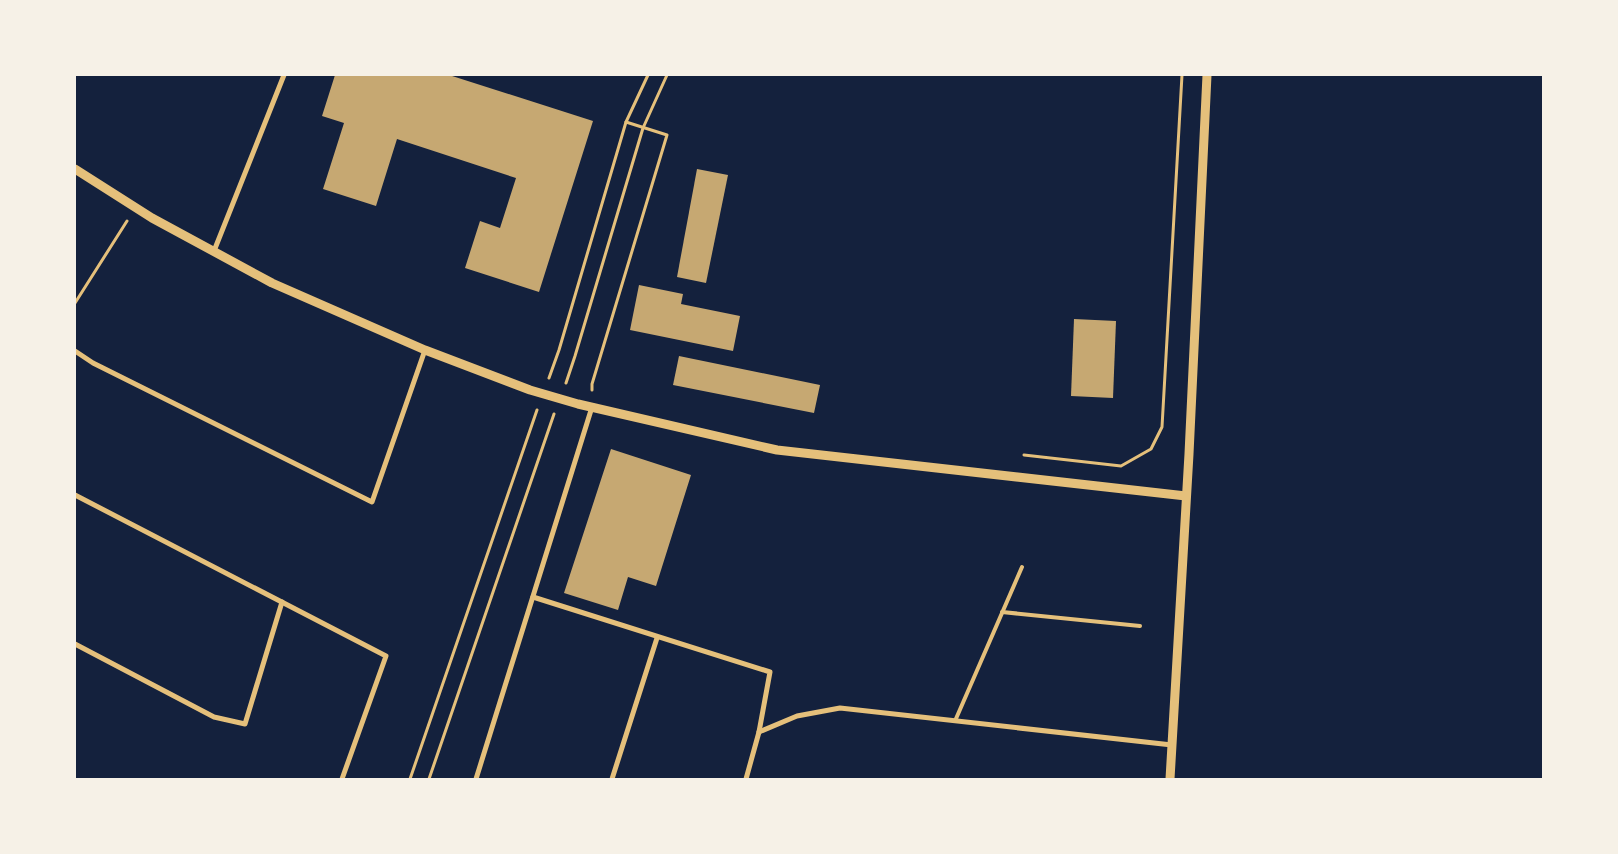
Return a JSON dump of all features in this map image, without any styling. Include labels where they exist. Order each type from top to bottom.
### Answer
[{"type":"street","points":[[214,251],[284,75]]},
{"type":"street","points":[[1170,779],[1207,75]]},
{"type":"street","points":[[75,169],[136,208],[272,282],[425,350],[530,390],[578,404],[777,450],[1186,496]]},
{"type":"street","points":[[75,351],[93,363],[372,502],[425,350]]},
{"type":"street","points":[[476,779],[592,406]]},
{"type":"street","points":[[75,495],[386,656],[342,779]]},
{"type":"street","points":[[533,597],[657,638],[770,672],[760,732],[746,779]]},
{"type":"street","points":[[75,644],[214,717],[245,724],[282,602]]},
{"type":"street","points":[[612,779],[657,638]]},
{"type":"street","points":[[760,732],[797,716],[840,708],[1172,745]]},
{"type":"lane","points":[[955,721],[1022,567]]},
{"type":"lane","points":[[1002,612],[1140,626]]},
{"type":"path","points":[[546,384],[559,350],[626,122],[648,75]]},
{"type":"path","points":[[563,390],[575,356],[643,128],[667,75]]},
{"type":"path","points":[[1024,455],[1121,466],[1151,449],[1162,427],[1182,75]]},
{"type":"path","points":[[592,406],[592,384],[667,135],[626,122]]},
{"type":"path","points":[[75,303],[136,208]]},
{"type":"path","points":[[410,779],[540,401]]},
{"type":"path","points":[[429,779],[557,407]]},
{"type":"building","points":[[335,75],[449,75],[593,121],[539,292],[465,268],[480,221],[500,228],[516,178],[397,139],[376,206],[323,189],[344,123],[322,116]]},
{"type":"building","points":[[697,169],[728,175],[706,283],[677,277]]},
{"type":"building","points":[[639,285],[683,294],[681,304],[740,316],[733,351],[630,330]]},
{"type":"building","points":[[1074,319],[1116,321],[1113,398],[1071,396]]},
{"type":"building","points":[[679,356],[820,385],[814,413],[673,385]]},
{"type":"building","points":[[611,449],[691,475],[656,586],[628,577],[618,610],[564,593]]}]
